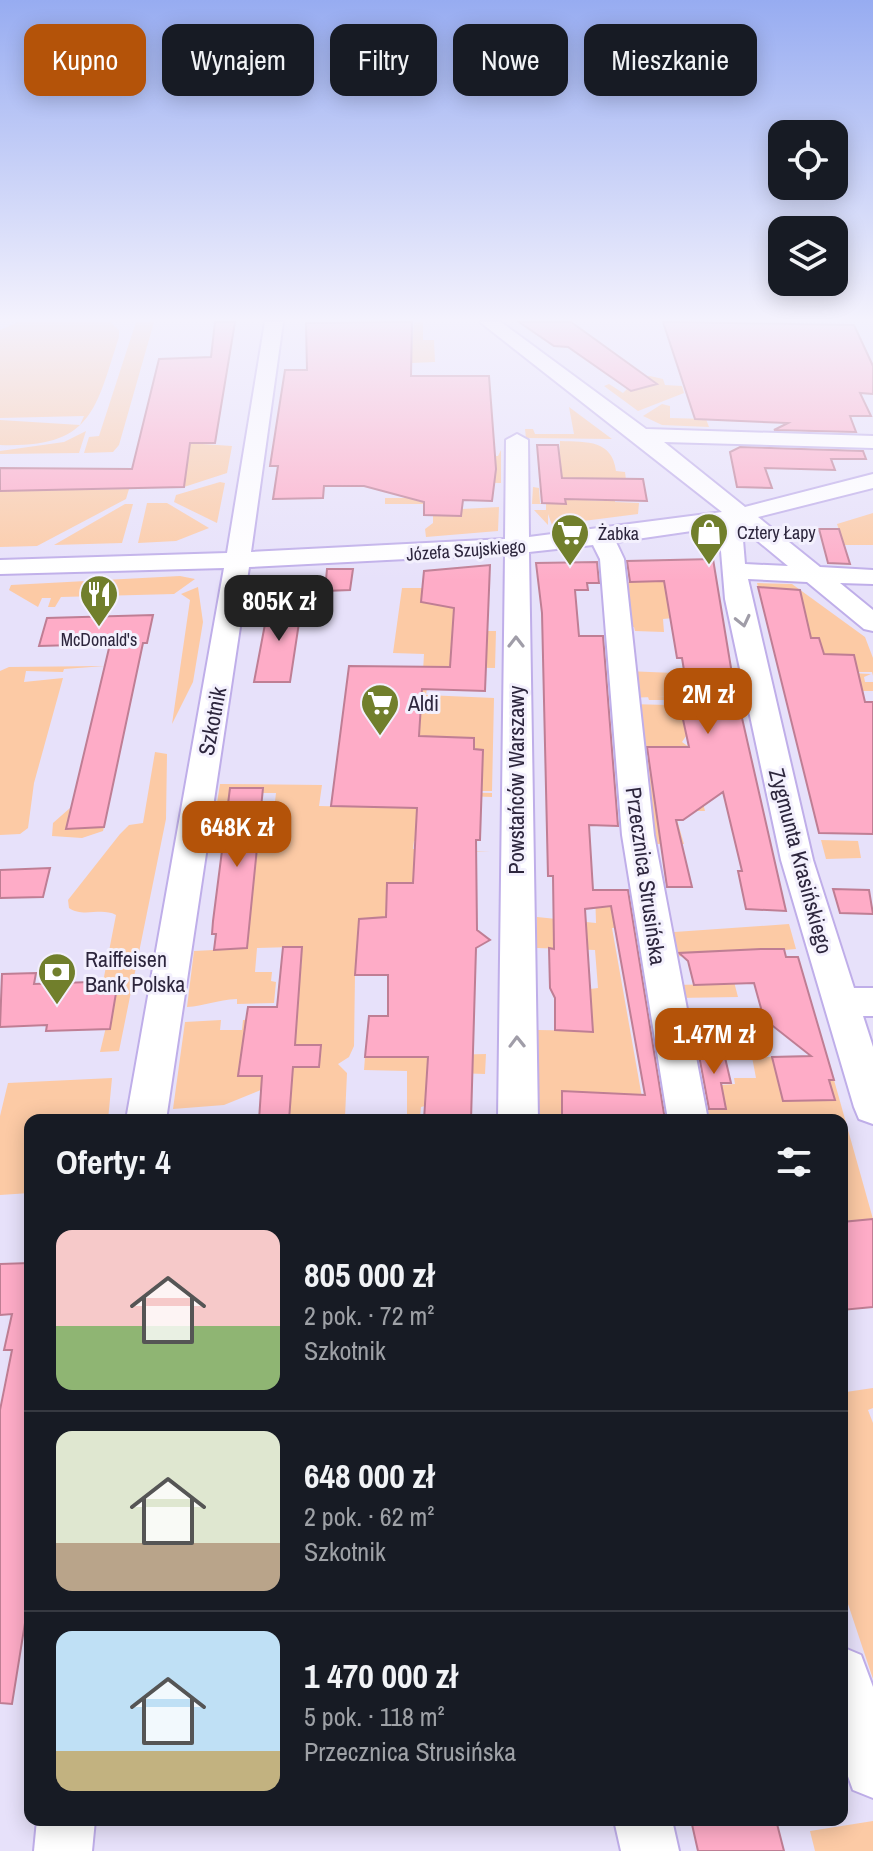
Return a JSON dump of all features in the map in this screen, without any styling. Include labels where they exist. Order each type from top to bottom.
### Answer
[{"type":"street","name":"Szkotnik","points":[[147,1114],[260,408]]},
{"type":"street","points":[[606,408],[873,623]]},
{"type":"street","points":[[642,435],[873,442]]},
{"type":"street","name":"Powstańców Warszawy","points":[[517,440],[518,1114]]},
{"type":"street","name":"Józefa Szujskiego","points":[[0,567],[236,561],[516,548],[599,538],[735,515],[873,481]]},
{"type":"street","name":"Zygmunta Krasińskiego","points":[[735,515],[733,571],[797,860],[856,1002],[873,1107]]},
{"type":"street","name":"Przecznica Strusińska","points":[[599,538],[610,550],[612,559],[638,835],[687,1114]]},
{"type":"street","points":[[733,571],[873,577]]},
{"type":"street","points":[[848,1693],[873,1770]]},
{"type":"street","points":[[63,1851],[65,1826]]},
{"type":"street","points":[[644,1826],[650,1851]]},
{"type":"shaded area","points":[[0,408],[92,408],[80,424],[84,416],[0,418]]},
{"type":"shaded area","points":[[108,408],[129,408],[119,445],[113,452],[84,453],[89,437],[99,436]]},
{"type":"shaded area","points":[[402,408],[410,408],[409,441],[421,442],[420,446],[410,446],[409,456],[498,456],[501,450],[501,483],[452,482],[454,500],[445,502],[453,506],[454,516],[461,516],[462,509],[499,507],[498,531],[426,537],[425,529],[433,523],[433,504],[385,504],[385,498],[427,498],[428,489],[444,488],[443,461],[397,461]]},
{"type":"shaded area","points":[[569,408],[612,439],[526,438],[525,429],[533,429],[535,434],[574,434]]},
{"type":"shaded area","points":[[655,408],[670,408],[670,418],[706,419],[709,427],[662,425],[643,416]]},
{"type":"shaded area","points":[[0,420],[79,425],[72,432],[54,440],[0,445]]},
{"type":"shaded area","points":[[86,431],[79,453],[0,454],[0,451],[64,442]]},
{"type":"shaded area","points":[[560,441],[597,445],[610,453],[616,471],[625,472],[626,480],[613,480],[615,502],[639,503],[638,514],[552,525],[548,514],[548,525],[534,510],[546,510],[546,504],[532,504],[533,487],[539,488],[540,503],[565,503],[565,499],[604,501],[599,479],[558,480]]},
{"type":"shaded area","points":[[187,443],[232,446],[227,473],[184,487]]},
{"type":"shaded area","points":[[225,483],[217,523],[174,502],[176,495]]},
{"type":"shaded area","points":[[129,489],[126,499],[37,546],[0,547],[0,491]]},
{"type":"shaded area","points":[[147,503],[167,503],[209,528],[176,541],[138,543]]},
{"type":"shaded area","points":[[125,504],[133,504],[122,543],[54,545]]},
{"type":"shaded area","points":[[873,513],[873,545],[844,545],[837,524]]},
{"type":"shaded area","points":[[180,576],[195,579],[174,594],[61,597],[55,607],[48,607],[51,598],[42,598],[38,607],[9,590],[11,585]]},
{"type":"shaded area","points":[[664,581],[664,584],[681,584],[683,617],[663,619],[664,632],[635,631],[634,627],[626,627],[621,582]]},
{"type":"shaded area","points":[[757,583],[792,584],[865,637],[873,658],[873,676],[872,672],[854,672],[854,655],[824,654],[823,649],[814,648],[850,673],[871,674],[864,677],[865,682],[873,682],[873,691],[837,691],[809,670],[800,591],[758,587]]},
{"type":"shaded area","points":[[198,587],[203,622],[193,682],[172,724],[190,600],[181,594]]},
{"type":"shaded area","points":[[402,588],[438,588],[486,645],[487,631],[496,631],[495,668],[430,667],[426,695],[494,698],[492,791],[482,791],[483,750],[474,749],[474,738],[443,737],[444,792],[492,793],[492,797],[462,796],[427,841],[414,841],[413,849],[490,852],[441,852],[439,889],[405,890],[405,883],[387,884],[399,894],[355,975],[354,1046],[349,1057],[338,1064],[347,1073],[345,1114],[289,1114],[290,1090],[261,1090],[224,1105],[173,1109],[185,1022],[221,1020],[220,1030],[242,1030],[243,1020],[296,1017],[280,991],[280,978],[300,978],[302,957],[293,947],[257,948],[255,972],[272,972],[271,981],[276,982],[274,1003],[237,1004],[237,999],[187,1007],[194,951],[233,949],[254,854],[267,852],[272,846],[274,822],[224,823],[260,810],[274,810],[276,793],[262,793],[262,788],[230,788],[226,816],[215,816],[220,784],[322,785],[319,806],[415,808],[424,654],[393,653]]},
{"type":"shaded area","points":[[105,666],[64,669],[63,672],[26,671],[24,682],[63,678],[34,783],[28,828],[20,834],[0,835],[0,671],[9,667]]},
{"type":"shaded area","points":[[626,671],[698,674],[700,695],[628,698]]},
{"type":"shaded area","points":[[701,696],[697,718],[683,718],[686,736],[682,742],[689,747],[705,811],[696,811],[694,798],[651,754],[645,756],[653,765],[657,819],[673,823],[677,820],[684,844],[645,844],[629,704],[668,705],[667,700],[649,700],[648,697]]},
{"type":"shaded area","points":[[155,752],[167,754],[166,819],[119,1051],[100,1052],[117,981],[103,982],[116,915],[74,911],[69,908],[68,900],[120,834],[129,825],[143,823]]},
{"type":"shaded area","points":[[70,808],[66,828],[104,827],[103,831],[82,838],[52,836],[53,823]]},
{"type":"shaded area","points":[[821,840],[858,841],[861,858],[826,859]]},
{"type":"shaded area","points":[[595,890],[616,890],[629,927],[612,928],[645,1114],[539,1114],[538,1030],[593,1031],[590,989],[598,988],[595,950],[537,948],[537,917],[596,923]]},
{"type":"shaded area","points":[[789,924],[796,949],[727,955],[738,997],[677,998],[675,985],[720,984],[713,955],[664,957],[660,933]]},
{"type":"shaded area","points":[[486,1054],[485,1074],[427,1072],[425,1106],[421,1107],[420,1114],[407,1114],[407,1071],[364,1070],[365,1057]]},
{"type":"shaded area","points":[[752,1057],[772,1057],[783,1101],[835,1100],[829,1080],[834,1080],[844,1114],[700,1114],[703,1109],[726,1108],[721,1085],[735,1084],[734,1078],[756,1078]]},
{"type":"shaded area","points":[[112,1078],[109,1114],[24,1114],[24,1193],[0,1195],[0,1116],[8,1083]]},
{"type":"shaded area","points":[[848,1130],[873,1219],[848,1221]]},
{"type":"shaded area","points":[[873,1388],[873,1408],[868,1410],[873,1423],[873,1679],[848,1604],[848,1392]]},
{"type":"shaded area","points":[[873,1821],[873,1851],[815,1851],[810,1831]]},
{"type":"building","points":[[147,408],[221,408],[215,443],[190,443],[184,487],[0,491],[0,468],[132,469]]},
{"type":"building","points":[[279,408],[491,408],[496,469],[492,501],[463,500],[461,516],[424,515],[424,502],[364,486],[324,486],[323,498],[273,499],[278,466],[270,466]]},
{"type":"building","points":[[691,408],[867,408],[871,416],[850,416],[856,432],[774,430],[788,423],[695,419]]},
{"type":"building","points":[[537,445],[558,445],[562,478],[643,479],[647,501],[565,499],[566,504],[542,503]]},
{"type":"building","points":[[740,447],[863,451],[866,459],[831,459],[835,470],[765,468],[772,488],[737,487],[730,452]]},
{"type":"building","points":[[819,529],[839,529],[850,564],[828,563]]},
{"type":"building","points":[[713,559],[732,674],[786,911],[746,909],[738,871],[742,871],[723,792],[683,820],[676,820],[692,887],[667,887],[647,747],[689,747],[679,701],[689,701],[682,658],[677,658],[664,581],[630,582],[627,561]]},
{"type":"building","points":[[597,562],[599,583],[587,583],[588,590],[575,590],[579,636],[603,636],[618,826],[589,825],[593,890],[628,890],[664,1114],[562,1114],[562,1091],[645,1095],[611,906],[585,909],[593,1032],[555,1030],[549,948],[554,949],[553,876],[548,876],[542,613],[536,563]]},
{"type":"building","points":[[490,565],[485,691],[422,689],[419,736],[474,738],[474,749],[483,750],[480,840],[476,840],[477,930],[490,940],[476,948],[471,1114],[424,1114],[428,1057],[365,1057],[369,1016],[388,1016],[388,975],[355,975],[359,919],[386,917],[387,883],[413,883],[417,808],[331,806],[349,666],[450,667],[454,608],[421,602],[424,571]]},
{"type":"building","points":[[327,569],[353,569],[350,590],[325,591]]},
{"type":"building","points":[[758,587],[800,590],[811,638],[819,638],[824,654],[854,655],[865,702],[873,702],[873,834],[819,833]]},
{"type":"building","points":[[269,603],[302,603],[290,682],[254,682]]},
{"type":"building","points":[[153,615],[147,643],[143,643],[104,827],[66,829],[110,644],[39,646],[47,618]]},
{"type":"building","points":[[230,788],[263,788],[247,948],[214,950],[216,934],[212,934],[213,921]]},
{"type":"building","points":[[50,868],[43,897],[0,898],[0,870]]},
{"type":"building","points":[[833,889],[869,890],[873,914],[840,913]]},
{"type":"building","points":[[283,947],[302,947],[295,1045],[321,1045],[319,1067],[293,1067],[289,1114],[259,1114],[262,1076],[238,1076],[248,1007],[277,1007]]},
{"type":"building","points":[[784,949],[786,957],[798,957],[834,1080],[829,1080],[835,1100],[783,1101],[772,1057],[811,1056],[764,1019],[754,983],[694,985],[688,961],[679,953]]},
{"type":"building","points":[[36,973],[34,984],[118,981],[110,1029],[46,1031],[47,1025],[0,1027],[2,974]]},
{"type":"building","points":[[723,1049],[731,1083],[721,1083],[726,1109],[709,1109],[698,1050]]},
{"type":"building","points":[[873,1219],[873,1307],[848,1309],[848,1221]]},
{"type":"building","points":[[24,1263],[24,1629],[12,1704],[0,1703],[0,1410],[12,1350],[4,1350],[12,1314],[0,1315],[0,1264]]},
{"type":"building","points":[[692,1826],[778,1826],[784,1851],[698,1851]]},
{"type":"place","name":"Cztery Łapy","points":[[709,566]]},
{"type":"place","name":"Żabka","points":[[570,567]]},
{"type":"place","name":"McDonald's","points":[[99,628]]},
{"type":"place","name":"Aldi","points":[[380,737]]},
{"type":"place","name":"Raiffeisen Bank Polska","points":[[57,1006]]}]
